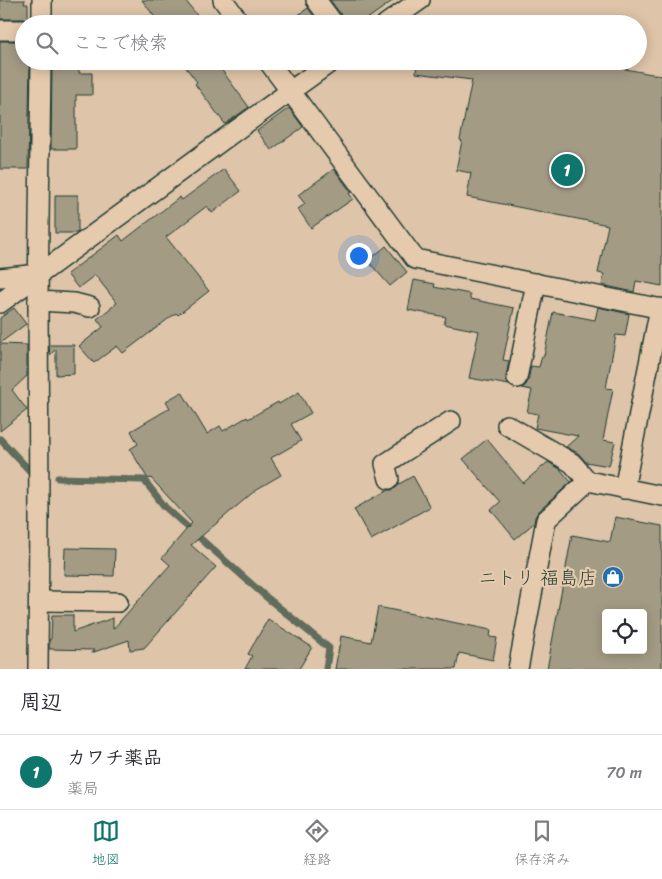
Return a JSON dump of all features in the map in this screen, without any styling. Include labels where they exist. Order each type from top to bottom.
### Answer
[{"type":"street","points":[[42,0],[42,15]]},
{"type":"street","points":[[224,0],[235,15]]},
{"type":"street","points":[[316,0],[327,15]]},
{"type":"street","points":[[399,15],[420,0]]},
{"type":"street","points":[[0,30],[15,30]]},
{"type":"street","points":[[38,669],[38,274],[41,70]]},
{"type":"street","points":[[275,70],[415,258],[661,309],[624,489]]},
{"type":"street","points":[[0,303],[319,70]]},
{"type":"street","points":[[0,278],[38,274]]},
{"type":"street","points":[[517,378],[536,283]]},
{"type":"street","points":[[38,301],[74,303],[90,307]]},
{"type":"street","points":[[389,479],[384,464],[451,421]]},
{"type":"street","points":[[507,425],[572,463],[588,481],[662,496]]},
{"type":"street","points":[[518,669],[546,520],[588,481]]},
{"type":"street","points":[[39,601],[118,602]]},
{"type":"building","points":[[0,0],[25,0],[24,4],[28,4],[28,15],[15,15],[15,19],[0,19]]},
{"type":"building","points":[[142,0],[185,0],[197,15],[153,15]]},
{"type":"building","points":[[330,0],[394,0],[373,15],[341,15]]},
{"type":"building","points":[[308,8],[313,15],[298,15]]},
{"type":"building","points":[[0,41],[15,41],[15,70],[30,70],[28,169],[0,169]]},
{"type":"building","points":[[52,70],[79,70],[79,73],[92,73],[92,95],[76,95],[76,149],[51,149]]},
{"type":"building","points":[[188,70],[222,70],[249,107],[225,124],[195,84],[197,82]]},
{"type":"building","points":[[416,70],[631,70],[662,76],[662,286],[636,281],[634,292],[602,285],[604,274],[598,273],[608,225],[467,197],[471,173],[456,170],[472,80],[416,73]]},
{"type":"building","points":[[289,108],[303,127],[271,150],[257,131]]},
{"type":"building","points":[[224,169],[241,191],[212,213],[207,206],[166,237],[209,291],[123,353],[117,346],[94,363],[79,346],[103,327],[97,319],[117,303],[95,275],[78,288],[67,274],[119,235],[123,241],[180,197],[182,200]]},
{"type":"building","points":[[334,169],[351,192],[349,193],[353,199],[311,228],[298,209],[305,204],[298,195]]},
{"type":"building","points":[[55,195],[78,195],[77,233],[55,233]]},
{"type":"building","points":[[386,246],[407,272],[390,286],[368,261]]},
{"type":"building","points":[[414,280],[435,284],[434,287],[470,294],[470,299],[514,308],[503,360],[509,361],[506,381],[509,385],[469,378],[479,331],[444,324],[446,317],[408,310]]},
{"type":"building","points":[[598,307],[629,314],[625,336],[616,335],[606,388],[613,389],[603,440],[615,442],[609,466],[586,462],[578,453],[566,447],[578,436],[535,428],[538,414],[527,412],[532,390],[522,388],[528,381],[531,366],[539,367],[542,356],[544,356],[553,312],[595,320]]},
{"type":"building","points":[[14,308],[26,324],[0,343],[0,318]]},
{"type":"building","points":[[0,344],[27,345],[27,376],[12,390],[27,410],[0,431]]},
{"type":"building","points":[[49,345],[74,345],[74,374],[56,375],[56,349],[50,355]]},
{"type":"building","points":[[182,392],[207,434],[220,426],[223,431],[278,402],[279,404],[299,392],[311,413],[291,424],[301,441],[271,458],[281,475],[257,489],[191,545],[216,567],[144,648],[130,650],[129,640],[91,653],[94,650],[49,649],[52,615],[73,615],[73,632],[113,618],[113,629],[170,565],[162,558],[192,523],[151,478],[148,479],[130,449],[138,444],[131,431],[170,408],[166,401]]},
{"type":"building","points":[[487,439],[523,483],[548,462],[560,469],[571,482],[538,512],[534,523],[515,539],[491,510],[500,502],[463,459]]},
{"type":"building","points":[[413,476],[430,507],[371,540],[354,509],[388,490],[392,490]]},
{"type":"building","name":"ニトリ 福島店","points":[[615,517],[662,526],[662,669],[547,669],[572,535],[610,542]]},
{"type":"building","points":[[65,548],[115,549],[114,576],[64,575]]},
{"type":"building","points":[[378,607],[491,630],[490,637],[497,638],[493,660],[459,653],[456,669],[335,669],[341,636],[371,642]]},
{"type":"building","points":[[268,619],[312,647],[299,669],[245,669],[252,656],[248,654]]},
{"type":"waterway","points":[[0,439],[30,471]]},
{"type":"waterway","points":[[58,478],[144,480],[165,507],[265,596],[329,648],[326,669]]},
{"type":"place","name":"カワチ薬品","points":[[567,170]]},
{"type":"place","name":"ニトリ 福島店","points":[[613,577]]}]
